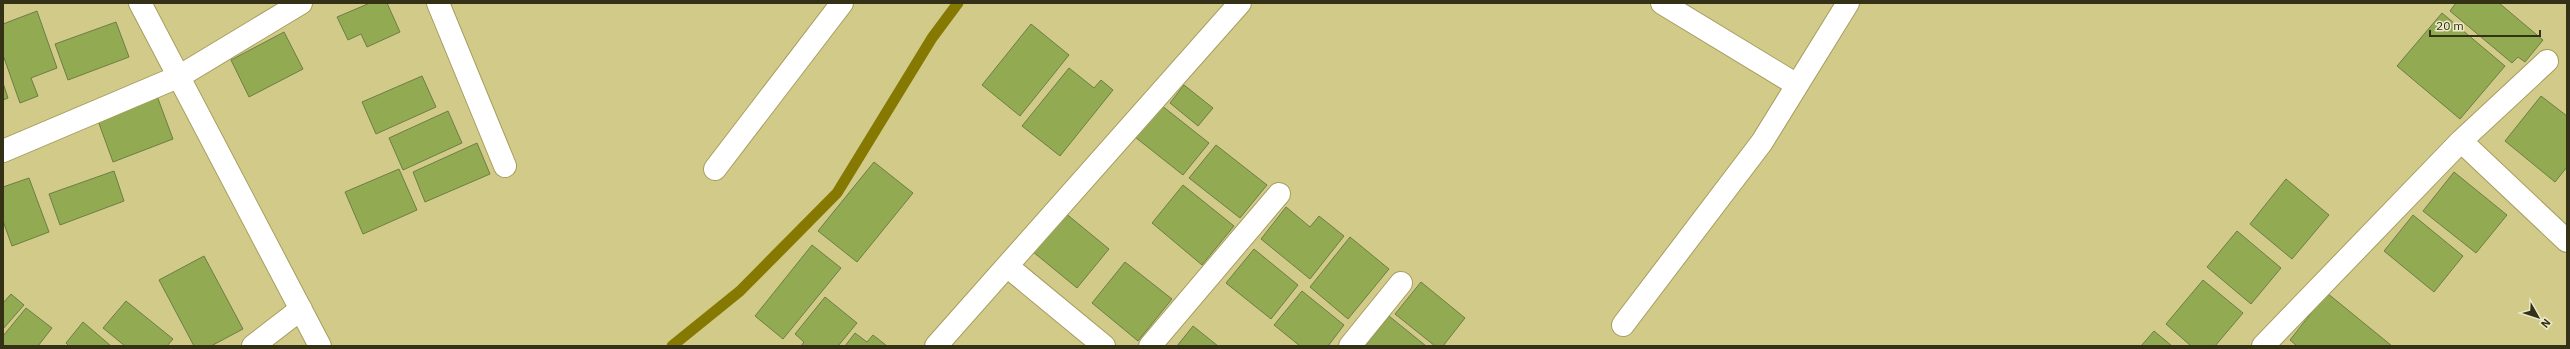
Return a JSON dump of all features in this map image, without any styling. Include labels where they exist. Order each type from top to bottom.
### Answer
[{"type":"street","points":[[140,3],[180,76],[320,346]]},
{"type":"street","points":[[3,151],[180,76],[301,3]]},
{"type":"street","points":[[438,3],[505,166]]},
{"type":"street","points":[[715,169],[842,3]]},
{"type":"street","points":[[936,346],[1240,3]]},
{"type":"street","points":[[1662,3],[1797,85]]},
{"type":"street","points":[[1623,325],[1762,142],[1848,3]]},
{"type":"street","points":[[2263,346],[2461,141],[2547,61]]},
{"type":"street","points":[[2461,141],[2567,241]]},
{"type":"street","points":[[1150,346],[1279,194]]},
{"type":"street","points":[[1008,266],[1104,346]]},
{"type":"street","points":[[1350,346],[1402,283]]},
{"type":"street","points":[[253,346],[301,309]]},
{"type":"building","points":[[370,3],[387,3],[400,32],[367,47],[361,34],[348,40],[337,17]]},
{"type":"building","points":[[2456,3],[2499,3],[2543,40],[2525,62],[2518,57],[2512,63],[2450,11]]},
{"type":"building","points":[[37,11],[57,68],[31,78],[38,96],[20,103],[3,55],[3,24]]},
{"type":"building","points":[[2442,13],[2505,66],[2460,119],[2397,66]]},
{"type":"building","points":[[116,22],[129,57],[68,80],[55,44]]},
{"type":"building","points":[[1031,24],[1069,55],[1020,116],[982,85]]},
{"type":"building","points":[[284,32],[303,69],[249,97],[231,60]]},
{"type":"building","points":[[1069,68],[1094,88],[1101,80],[1113,90],[1060,156],[1022,126]]},
{"type":"building","points":[[422,76],[436,107],[376,134],[362,102]]},
{"type":"building","points":[[3,83],[8,98],[3,100]]},
{"type":"building","points":[[1184,85],[1213,108],[1198,126],[1170,103]]},
{"type":"building","points":[[157,96],[173,139],[113,162],[97,118]]},
{"type":"building","points":[[2541,96],[2567,116],[2567,167],[2555,182],[2505,141]]},
{"type":"building","points":[[1161,105],[1209,143],[1183,175],[1135,137]]},
{"type":"building","points":[[448,111],[462,143],[403,170],[389,138]]},
{"type":"building","points":[[477,143],[490,174],[425,202],[413,172]]},
{"type":"building","points":[[1216,145],[1267,185],[1240,218],[1189,178]]},
{"type":"building","points":[[874,162],[913,193],[857,262],[818,231]]},
{"type":"building","points":[[399,169],[417,210],[363,234],[345,192]]},
{"type":"building","points":[[114,171],[124,201],[60,225],[49,194]]},
{"type":"building","points":[[2454,172],[2507,215],[2476,253],[2423,211]]},
{"type":"building","points":[[29,178],[49,232],[12,246],[3,221],[3,187]]},
{"type":"building","points":[[2286,179],[2329,215],[2292,259],[2250,224]]},
{"type":"building","points":[[1183,185],[1234,226],[1202,265],[1152,223]]},
{"type":"building","points":[[1286,207],[1310,227],[1319,216],[1344,236],[1310,279],[1261,239]]},
{"type":"building","points":[[1064,212],[1109,249],[1077,288],[1032,251]]},
{"type":"building","points":[[2413,215],[2463,256],[2434,292],[2384,251]]},
{"type":"building","points":[[2237,231],[2281,268],[2251,304],[2207,267]]},
{"type":"building","points":[[1350,237],[1389,269],[1348,319],[1310,287]]},
{"type":"building","points":[[812,245],[841,268],[783,339],[755,316]]},
{"type":"building","points":[[1254,249],[1298,285],[1271,319],[1226,283]]},
{"type":"building","points":[[204,256],[243,329],[211,346],[194,346],[159,280]]},
{"type":"building","points":[[1125,262],[1172,299],[1138,341],[1092,303]]},
{"type":"building","points":[[2203,280],[2243,313],[2215,346],[2191,346],[2166,324]]},
{"type":"building","points":[[1421,282],[1465,318],[1443,346],[1435,346],[1395,314]]},
{"type":"building","points":[[1302,291],[1344,325],[1328,346],[1300,346],[1274,325]]},
{"type":"building","points":[[2327,293],[2392,346],[2297,346],[2290,340]]},
{"type":"building","points":[[11,294],[24,305],[3,329],[3,303]]},
{"type":"building","points":[[825,297],[857,323],[838,346],[801,346],[804,342],[795,334]]},
{"type":"building","points":[[126,301],[173,339],[167,346],[125,346],[103,328]]},
{"type":"building","points":[[26,308],[52,328],[38,346],[3,346],[3,336]]},
{"type":"building","points":[[1389,316],[1426,346],[1365,346]]},
{"type":"building","points":[[83,322],[111,346],[69,346],[66,343]]},
{"type":"building","points":[[1193,326],[1218,346],[1177,346]]},
{"type":"building","points":[[2154,331],[2172,346],[2141,346]]},
{"type":"building","points":[[855,333],[867,342],[873,335],[887,346],[845,346]]},
{"type":"waterway","points":[[672,346],[740,291],[837,193],[932,38],[958,3]]}]
